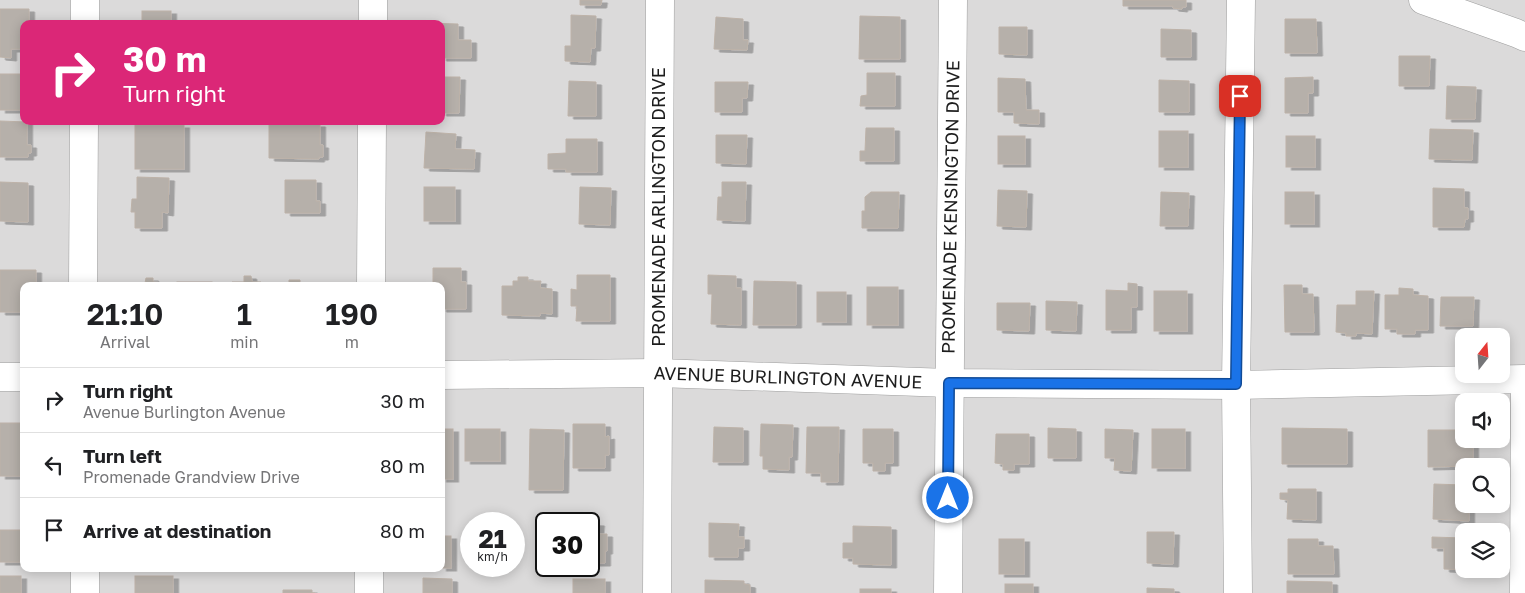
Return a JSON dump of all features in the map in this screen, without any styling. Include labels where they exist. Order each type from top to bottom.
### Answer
[{"type":"street","points":[[85,20],[86,0]]},
{"type":"street","points":[[373,0],[373,20]]},
{"type":"street","name":"PROMENADE ARLINGTON DRIVE","points":[[656,593],[660,0]]},
{"type":"street","name":"PROMENADE KENSINGTON DRIVE","points":[[948,593],[953,0]]},
{"type":"street","points":[[1238,593],[1236,384],[1241,0]]},
{"type":"street","points":[[1423,0],[1525,37]]},
{"type":"street","points":[[83,282],[84,125]]},
{"type":"street","points":[[371,282],[372,125]]},
{"type":"street","name":"AVENUE BURLINGTON AVENUE","points":[[445,375],[658,373],[949,383],[1236,384],[1525,379]]},
{"type":"street","points":[[0,377],[20,377]]},
{"type":"street","points":[[1524,593],[1525,386]]},
{"type":"street","points":[[85,572],[85,593]]},
{"type":"street","points":[[368,593],[369,572]]},
{"type":"shaded area","points":[[0,0],[1525,0],[1525,593],[0,593]]},
{"type":"building","points":[[580,0],[602,0],[601,5],[580,5]]},
{"type":"building","points":[[1123,0],[1186,0],[1186,7],[1182,7],[1182,9],[1173,8],[1173,6],[1123,6]]},
{"type":"building","points":[[0,9],[29,9],[29,20],[20,20],[20,49],[11,49],[11,58],[0,57]]},
{"type":"building","points":[[142,11],[171,11],[171,20],[142,20]]},
{"type":"building","points":[[571,15],[596,16],[595,48],[591,48],[590,62],[565,61],[565,46],[571,46]]},
{"type":"building","points":[[860,16],[900,17],[900,59],[859,59]]},
{"type":"building","points":[[716,17],[743,19],[743,40],[748,40],[747,50],[714,49]]},
{"type":"building","points":[[1285,19],[1316,19],[1317,53],[1285,53]]},
{"type":"building","points":[[445,24],[458,24],[458,40],[471,40],[471,58],[445,58]]},
{"type":"building","points":[[999,27],[1027,27],[1027,55],[999,54]]},
{"type":"building","points":[[1161,29],[1191,30],[1191,57],[1161,57]]},
{"type":"building","points":[[1399,56],[1430,56],[1429,86],[1399,86]]},
{"type":"building","points":[[867,73],[895,73],[895,106],[860,106],[861,96],[867,95]]},
{"type":"building","points":[[0,74],[20,74],[20,110],[0,110]]},
{"type":"building","points":[[445,77],[460,77],[459,113],[445,113]]},
{"type":"building","points":[[1313,77],[1313,93],[1308,93],[1308,113],[1285,113],[1285,78]]},
{"type":"building","points":[[998,78],[1025,79],[1026,110],[1039,110],[1039,124],[1014,123],[1014,112],[998,112]]},
{"type":"building","points":[[1159,80],[1189,81],[1189,112],[1159,112]]},
{"type":"building","points":[[569,81],[596,82],[596,116],[568,116]]},
{"type":"building","points":[[715,82],[748,82],[747,98],[742,98],[742,112],[715,112]]},
{"type":"building","points":[[1447,86],[1476,87],[1475,119],[1446,119]]},
{"type":"building","points":[[0,121],[20,122],[20,125],[27,125],[27,145],[31,145],[31,153],[28,153],[28,157],[0,157]]},
{"type":"building","points":[[135,125],[184,125],[184,169],[135,169]]},
{"type":"building","points":[[269,125],[320,125],[320,145],[323,145],[323,157],[319,157],[319,159],[269,158]]},
{"type":"building","points":[[866,128],[894,128],[894,161],[860,161],[860,151],[865,151]]},
{"type":"building","points":[[1430,129],[1473,130],[1472,160],[1429,159]]},
{"type":"building","points":[[1159,131],[1188,131],[1188,167],[1159,167]]},
{"type":"building","points":[[426,132],[456,134],[455,149],[475,150],[474,169],[424,168]]},
{"type":"building","points":[[716,135],[747,135],[746,164],[716,163]]},
{"type":"building","points":[[998,136],[1025,136],[1025,164],[998,164]]},
{"type":"building","points":[[1286,136],[1315,136],[1315,167],[1286,167]]},
{"type":"building","points":[[566,139],[597,139],[597,172],[566,172],[566,169],[548,169],[548,154],[566,153]]},
{"type":"building","points":[[137,177],[169,178],[168,213],[162,212],[162,228],[135,228],[135,212],[131,212],[132,199],[137,199]]},
{"type":"building","points":[[285,180],[316,180],[316,201],[320,201],[320,213],[285,213]]},
{"type":"building","points":[[0,182],[28,183],[28,222],[0,221]]},
{"type":"building","points":[[722,182],[746,182],[745,221],[717,220],[718,197],[722,197]]},
{"type":"building","points":[[424,187],[455,187],[455,221],[424,221]]},
{"type":"building","points":[[580,187],[611,188],[610,225],[579,224]]},
{"type":"building","points":[[1433,188],[1464,189],[1464,208],[1468,208],[1468,219],[1465,219],[1464,227],[1433,227]]},
{"type":"building","points":[[998,190],[1027,191],[1026,227],[997,226]]},
{"type":"building","points":[[871,192],[899,192],[898,228],[862,228],[862,211],[865,211],[865,197]]},
{"type":"building","points":[[1161,192],[1189,193],[1188,226],[1160,226]]},
{"type":"building","points":[[1285,192],[1314,192],[1314,224],[1285,224]]},
{"type":"building","points":[[433,268],[461,268],[461,282],[466,282],[466,309],[445,309],[445,282],[433,282]]},
{"type":"building","points":[[0,270],[36,270],[36,282],[20,282],[20,312],[0,312]]},
{"type":"building","points":[[577,275],[610,275],[610,321],[576,321],[577,306],[571,306],[571,289],[577,290]]},
{"type":"building","points":[[708,275],[736,276],[736,288],[741,288],[741,325],[711,324],[712,294],[708,294]]},
{"type":"building","points":[[244,276],[251,276],[252,282],[244,282]]},
{"type":"building","points":[[518,277],[528,277],[528,281],[541,281],[540,288],[552,289],[552,314],[540,313],[540,316],[502,315],[502,286],[513,286],[513,281],[518,281]]},
{"type":"building","points":[[146,278],[153,278],[153,282],[145,282]]},
{"type":"building","points":[[289,280],[300,280],[300,282],[289,282]]},
{"type":"building","points":[[754,281],[796,282],[796,325],[753,325]]},
{"type":"building","points":[[1128,283],[1137,284],[1137,307],[1131,307],[1131,330],[1106,330],[1106,290],[1128,291]]},
{"type":"building","points":[[1284,285],[1302,285],[1302,294],[1313,294],[1314,332],[1285,332]]},
{"type":"building","points":[[867,287],[898,287],[898,325],[867,325]]},
{"type":"building","points":[[1399,288],[1413,289],[1413,295],[1428,296],[1428,330],[1415,330],[1415,334],[1397,334],[1397,329],[1385,329],[1385,295],[1399,295]]},
{"type":"building","points":[[1154,291],[1187,291],[1187,331],[1154,331]]},
{"type":"building","points":[[1356,291],[1374,291],[1372,334],[1356,333],[1356,336],[1346,336],[1346,333],[1336,332],[1337,305],[1356,305]]},
{"type":"building","points":[[817,292],[846,292],[846,322],[817,322]]},
{"type":"building","points":[[1441,297],[1474,297],[1473,326],[1440,326]]},
{"type":"building","points":[[1046,301],[1077,302],[1076,331],[1046,330]]},
{"type":"building","points":[[997,303],[1030,303],[1029,331],[997,330]]},
{"type":"building","points":[[0,423],[20,423],[20,476],[0,476]]},
{"type":"building","points":[[573,424],[605,424],[605,437],[609,436],[609,455],[605,455],[605,468],[573,468]]},
{"type":"building","points":[[761,424],[793,425],[792,457],[789,457],[789,470],[763,469],[763,456],[760,456]]},
{"type":"building","points":[[714,427],[743,428],[743,462],[713,462]]},
{"type":"building","points":[[807,427],[839,427],[838,482],[821,482],[821,473],[806,473]]},
{"type":"building","points":[[1048,428],[1076,429],[1076,458],[1048,458]]},
{"type":"building","points":[[1282,428],[1347,429],[1347,464],[1282,464]]},
{"type":"building","points":[[445,429],[453,429],[453,479],[445,479]]},
{"type":"building","points":[[465,429],[500,429],[500,461],[465,461]]},
{"type":"building","points":[[530,429],[564,430],[563,490],[529,490]]},
{"type":"building","points":[[863,429],[893,429],[893,463],[885,463],[885,471],[873,471],[873,463],[863,463]]},
{"type":"building","points":[[1105,429],[1133,430],[1131,471],[1114,470],[1115,458],[1105,458]]},
{"type":"building","points":[[1152,429],[1185,429],[1185,468],[1152,468]]},
{"type":"building","points":[[1428,430],[1455,430],[1455,448],[1473,448],[1473,458],[1455,458],[1455,466],[1428,467]]},
{"type":"building","points":[[996,434],[1029,434],[1029,464],[1014,464],[1014,470],[1003,470],[1003,464],[995,463]]},
{"type":"building","points":[[1434,484],[1455,485],[1455,513],[1469,513],[1469,521],[1433,519]]},
{"type":"building","points":[[1288,489],[1316,489],[1316,520],[1287,519],[1288,500],[1280,499],[1280,493],[1288,493]]},
{"type":"building","points":[[709,523],[739,524],[738,537],[744,537],[744,548],[738,548],[738,557],[709,557]]},
{"type":"building","points":[[853,526],[891,527],[891,565],[853,564],[853,558],[843,558],[843,543],[853,543]]},
{"type":"building","points":[[0,530],[20,530],[20,562],[0,562]]},
{"type":"building","points":[[1147,532],[1174,532],[1173,564],[1147,563]]},
{"type":"building","points":[[600,534],[607,534],[605,563],[600,563]]},
{"type":"building","points":[[445,536],[451,536],[451,568],[445,568]]},
{"type":"building","points":[[1432,537],[1455,538],[1455,569],[1444,569],[1444,548],[1432,548]]},
{"type":"building","points":[[999,539],[1024,539],[1024,574],[999,574]]},
{"type":"building","points":[[1288,539],[1318,539],[1318,546],[1333,546],[1334,574],[1288,574]]},
{"type":"building","points":[[0,576],[21,576],[21,593],[0,593]]},
{"type":"building","points":[[135,576],[173,576],[173,593],[135,593]]},
{"type":"building","points":[[423,578],[452,579],[452,593],[423,593]]},
{"type":"building","points":[[573,579],[605,579],[605,593],[573,593]]},
{"type":"building","points":[[705,580],[744,581],[744,584],[750,585],[750,593],[705,593]]},
{"type":"building","points":[[1287,581],[1332,582],[1332,593],[1287,593]]},
{"type":"building","points":[[1005,584],[1033,584],[1033,593],[1005,593]]},
{"type":"building","points":[[1147,588],[1174,589],[1174,593],[1147,593]]},
{"type":"building","points":[[860,589],[891,589],[891,593],[860,593]]},
{"type":"building","points":[[283,590],[312,590],[312,593],[283,593]]},
{"type":"route","points":[[948,498],[949,383],[1236,384],[1240,96]]}]
